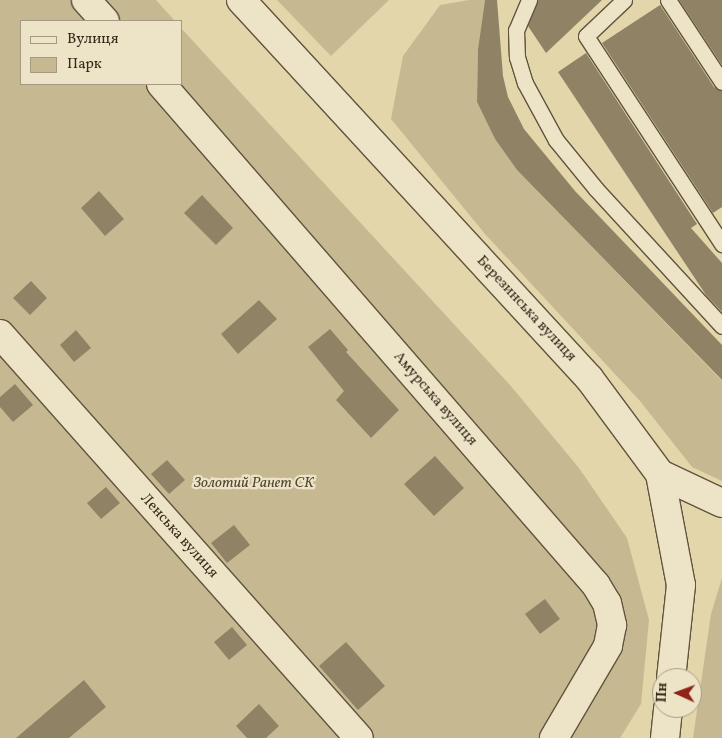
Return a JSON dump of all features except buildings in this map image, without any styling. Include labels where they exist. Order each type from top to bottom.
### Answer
[{"type":"street","points":[[86,0],[104,20]]},
{"type":"street","name":"Березинська вулиця","points":[[241,0],[589,378],[660,474],[680,585],[672,668]]},
{"type":"street","name":"Амурська вулиця","points":[[162,85],[600,591],[607,604],[612,625],[608,646],[554,738]]},
{"type":"street","name":"Ленська вулиця","points":[[0,334],[358,738]]},
{"type":"street","points":[[660,474],[722,502]]},
{"type":"street","points":[[665,738],[667,718]]},
{"type":"lane","points":[[529,0],[516,30],[517,57],[525,83],[556,140],[596,189],[722,326]]},
{"type":"lane","points":[[624,0],[586,36],[719,235]]},
{"type":"lane","points":[[668,0],[722,82]]},
{"type":"green space","name":"Золотий Ранет СК","points":[[0,0],[156,0],[174,20],[20,20],[20,85],[182,85],[182,29],[510,385],[579,468],[627,538],[649,620],[641,704],[620,738],[0,738]]},
{"type":"green space","points":[[277,0],[389,0],[331,56]]},
{"type":"green space","points":[[469,0],[485,0],[478,49],[477,102],[495,139],[517,170],[722,381],[722,481],[692,467],[640,401],[485,234],[391,119],[403,56],[440,5]]},
{"type":"green space","points":[[722,578],[722,738],[693,738],[696,718],[702,718],[702,676],[711,614]]}]
